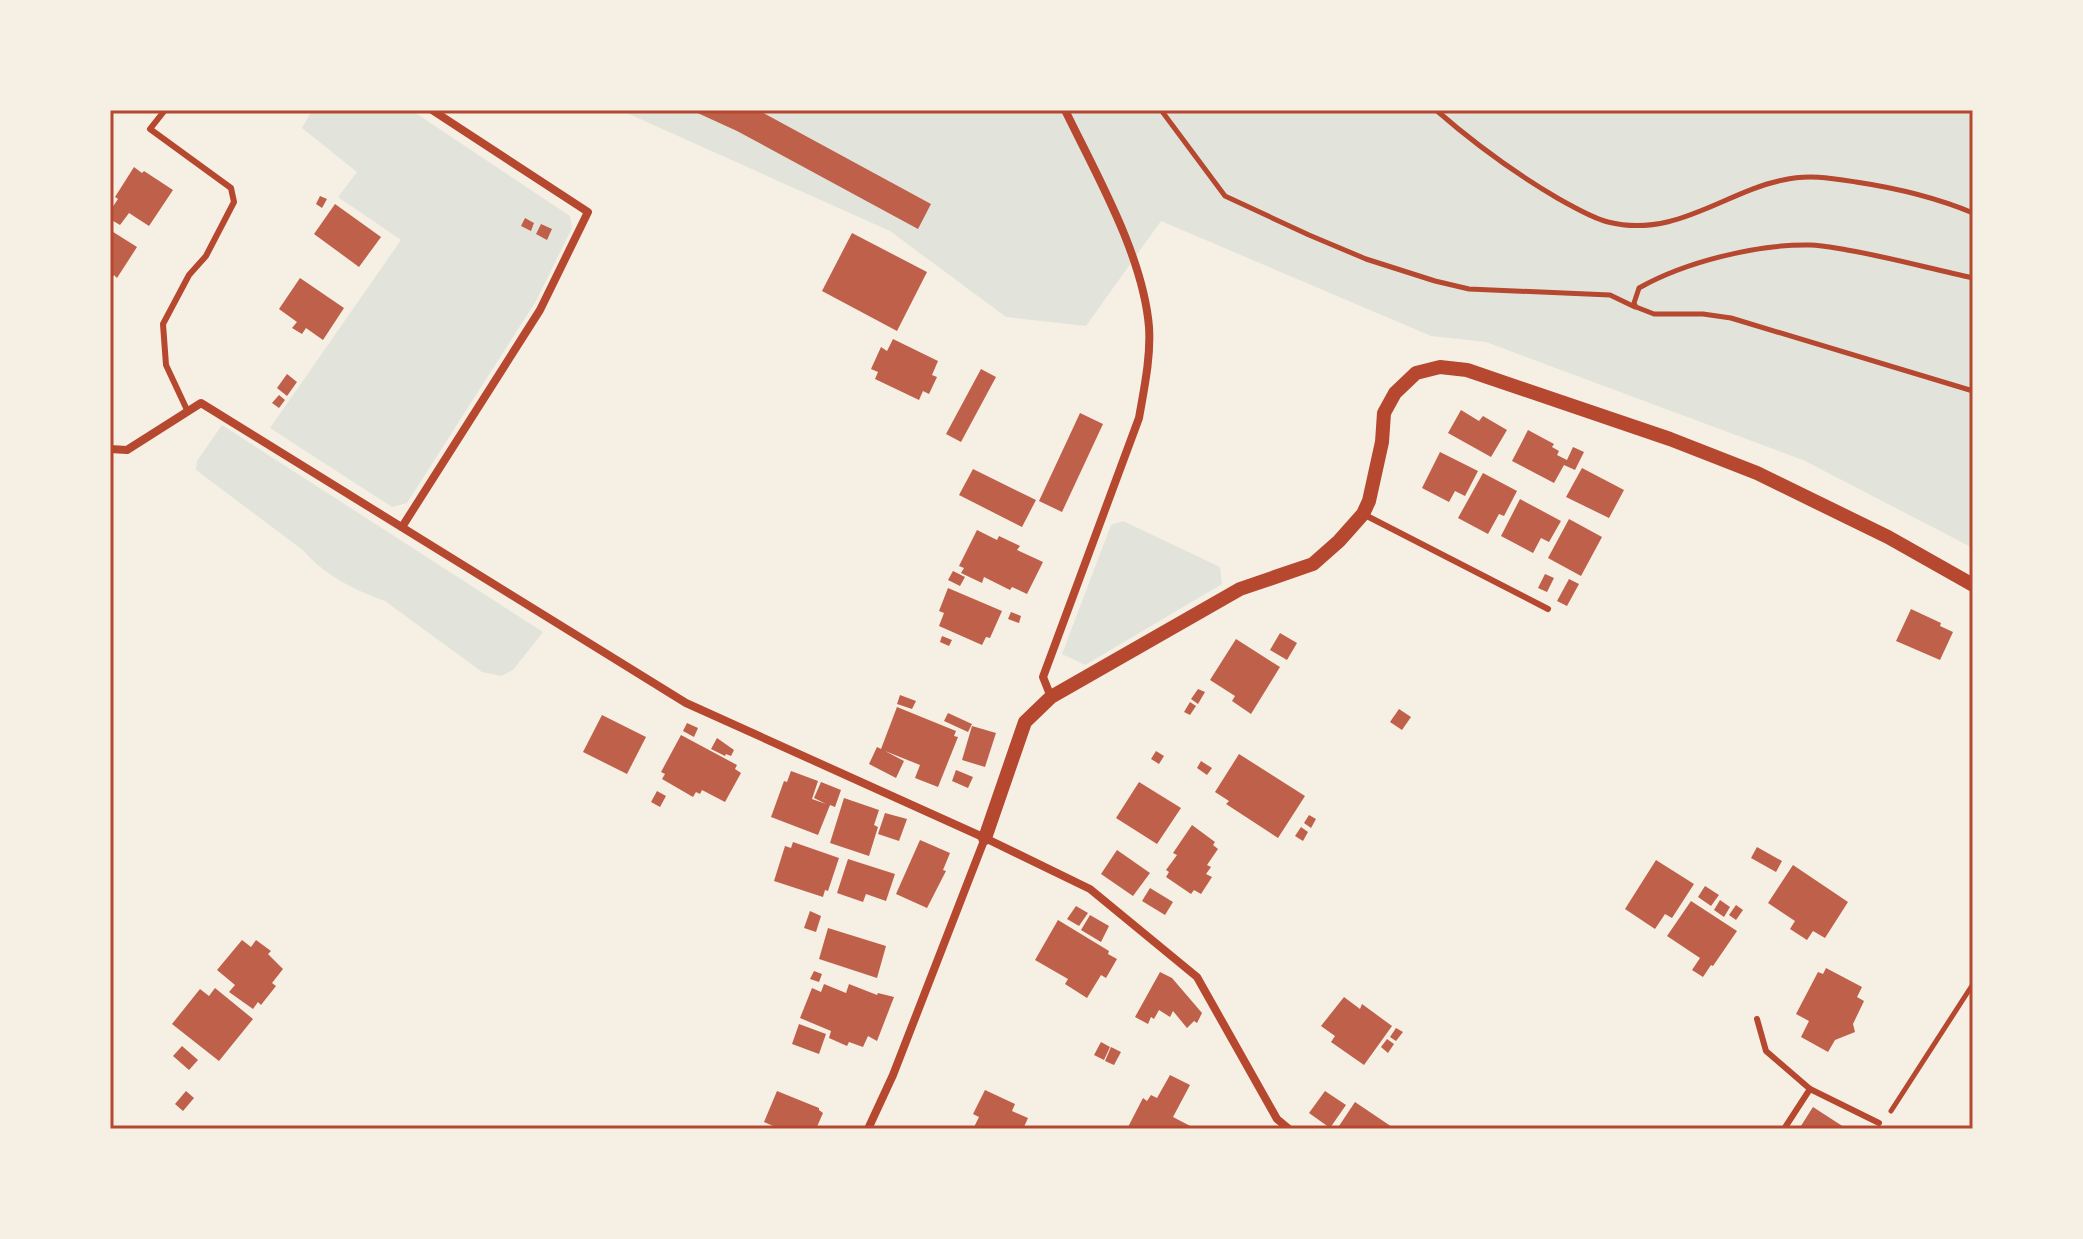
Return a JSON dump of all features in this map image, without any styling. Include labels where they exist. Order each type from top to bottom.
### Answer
[{"type":"street","points":[[402,527],[540,310],[588,212],[432,110]]},
{"type":"street","points":[[1051,697],[1043,677],[1139,418],[1149,327],[1139,277],[1119,222],[1065,110]]},
{"type":"street","points":[[868,1129],[893,1075],[985,838],[1025,722],[1051,697],[1240,589],[1313,564],[1339,541],[1363,514],[1369,501],[1382,442],[1384,413],[1395,393],[1416,373],[1440,367],[1467,370],[1670,439],[1757,473],[1888,537],[1973,585]]},
{"type":"street","points":[[110,449],[127,450],[201,403],[686,703],[985,838],[1090,889],[1197,977],[1277,1119],[1289,1129]]},
{"type":"lane","points":[[165,110],[150,129],[231,188],[234,202],[206,256],[189,275],[163,324],[166,365],[188,412]]},
{"type":"lane","points":[[1363,514],[1548,609]]},
{"type":"lane","points":[[1757,1019],[1766,1051],[1810,1089],[1879,1123]]},
{"type":"lane","points":[[1784,1129],[1810,1089]]},
{"type":"path","points":[[1161,110],[1225,196],[1366,259],[1469,289],[1610,295],[1654,314],[1703,314],[1731,318],[1973,391]]},
{"type":"path","points":[[1436,110],[1488,154],[1523,178],[1607,222],[1635,225],[1689,217],[1780,180],[1803,176],[1889,187],[1949,203],[1973,213]]},
{"type":"path","points":[[1636,307],[1634,303],[1639,288],[1675,270],[1746,251],[1781,247],[1811,245],[1839,249],[1973,278]]},
{"type":"path","points":[[1879,1123],[1891,1110],[1973,984]]},
{"type":"shaded area","points":[[312,110],[411,110],[570,216],[572,228],[536,301],[407,503],[392,507],[270,428],[401,240],[338,197],[357,172],[302,128]]},
{"type":"shaded area","points":[[620,110],[1973,110],[1973,548],[1803,460],[1486,342],[1431,336],[1161,221],[1086,326],[1006,317],[890,231]]},
{"type":"shaded area","points":[[222,425],[543,632],[513,670],[501,676],[482,672],[385,601],[331,575],[196,470],[197,461]]},
{"type":"shaded area","points":[[1123,521],[1220,567],[1222,584],[1085,665],[1062,654],[1111,525]]},
{"type":"building","points":[[691,110],[758,110],[931,204],[918,229],[737,131]]},
{"type":"building","points":[[134,167],[173,190],[149,226],[129,213],[120,225],[110,219],[110,211],[118,199],[115,197]]},
{"type":"building","points":[[320,196],[327,199],[322,208],[316,204]]},
{"type":"building","points":[[335,204],[381,237],[359,267],[314,234]]},
{"type":"building","points":[[525,218],[534,223],[531,231],[521,226]]},
{"type":"building","points":[[541,224],[552,229],[547,240],[536,234]]},
{"type":"building","points":[[110,230],[137,247],[117,278],[114,275],[110,282]]},
{"type":"building","points":[[852,233],[927,272],[897,331],[822,291]]},
{"type":"building","points":[[300,278],[344,308],[323,340],[306,328],[302,334],[292,328],[297,322],[279,309]]},
{"type":"building","points":[[893,339],[938,361],[932,375],[937,377],[929,394],[923,391],[919,400],[875,379],[878,372],[871,369],[881,347],[887,351]]},
{"type":"building","points":[[981,369],[996,377],[961,442],[946,434]]},
{"type":"building","points":[[287,374],[297,382],[287,396],[277,388]]},
{"type":"building","points":[[279,395],[285,400],[279,408],[272,403]]},
{"type":"building","points":[[1461,410],[1479,421],[1483,416],[1507,430],[1491,457],[1448,433]]},
{"type":"building","points":[[1080,413],[1103,424],[1062,512],[1039,501]]},
{"type":"building","points":[[1528,430],[1554,444],[1552,447],[1559,451],[1557,455],[1567,460],[1573,447],[1584,452],[1575,470],[1564,465],[1554,483],[1512,461]]},
{"type":"building","points":[[1440,452],[1478,471],[1465,496],[1455,491],[1449,502],[1422,488]]},
{"type":"building","points":[[1582,468],[1624,490],[1609,518],[1566,497]]},
{"type":"building","points":[[973,469],[1036,500],[1022,527],[959,495]]},
{"type":"building","points":[[1483,473],[1517,491],[1504,516],[1499,514],[1488,534],[1458,518]]},
{"type":"building","points":[[1520,499],[1561,521],[1549,542],[1541,538],[1533,553],[1501,536]]},
{"type":"building","points":[[1569,519],[1602,537],[1581,576],[1548,558]]},
{"type":"building","points":[[977,530],[1020,546],[1017,550],[1043,562],[1027,594],[1012,587],[1010,590],[984,577],[982,583],[961,573],[964,568],[959,566]]},
{"type":"building","points":[[953,571],[965,577],[960,586],[948,580]]},
{"type":"building","points":[[1545,574],[1554,578],[1547,592],[1538,588]]},
{"type":"building","points":[[1569,579],[1579,584],[1567,606],[1557,601]]},
{"type":"building","points":[[948,588],[1002,611],[990,638],[986,637],[982,645],[939,626],[944,613],[939,611]]},
{"type":"building","points":[[1911,609],[1953,632],[1940,660],[1896,641]]},
{"type":"building","points":[[1011,612],[1021,616],[1019,623],[1008,619]]},
{"type":"building","points":[[1280,633],[1297,643],[1287,660],[1270,650]]},
{"type":"building","points":[[942,636],[952,640],[949,646],[940,642]]},
{"type":"building","points":[[1236,639],[1280,667],[1251,714],[1232,701],[1235,696],[1210,680]]},
{"type":"building","points":[[1198,689],[1205,692],[1198,704],[1191,699]]},
{"type":"building","points":[[900,695],[916,701],[912,709],[897,704]]},
{"type":"building","points":[[1190,702],[1196,706],[1190,715],[1184,712]]},
{"type":"building","points":[[897,707],[956,731],[954,736],[958,737],[938,787],[915,778],[920,765],[885,751],[904,761],[896,778],[869,764],[877,747],[881,749]]},
{"type":"building","points":[[1399,709],[1411,717],[1402,730],[1390,722]]},
{"type":"building","points":[[948,713],[972,724],[968,732],[944,721]]},
{"type":"building","points":[[602,715],[646,737],[627,774],[583,752]]},
{"type":"building","points":[[687,723],[698,728],[694,737],[683,731]]},
{"type":"building","points":[[972,726],[996,733],[985,767],[962,760]]},
{"type":"building","points":[[681,735],[737,765],[735,769],[741,773],[725,802],[702,790],[693,797],[662,779],[665,774],[661,772]]},
{"type":"building","points":[[717,738],[734,750],[731,756],[711,749]]},
{"type":"building","points":[[1156,751],[1164,756],[1159,764],[1151,759]]},
{"type":"building","points":[[1239,754],[1305,796],[1278,838],[1226,804],[1229,801],[1215,792]]},
{"type":"building","points":[[1201,761],[1212,768],[1207,775],[1197,768]]},
{"type":"building","points":[[956,770],[973,777],[968,788],[952,781]]},
{"type":"building","points":[[791,771],[818,781],[812,799],[826,804],[814,798],[821,782],[841,790],[835,807],[830,805],[818,835],[771,817],[784,781],[787,782]]},
{"type":"building","points":[[1139,782],[1181,808],[1157,844],[1116,818]]},
{"type":"building","points":[[657,791],[666,796],[660,807],[651,802]]},
{"type":"building","points":[[844,798],[879,810],[874,825],[878,827],[869,856],[830,843]]},
{"type":"building","points":[[885,813],[907,819],[899,841],[878,834]]},
{"type":"building","points":[[1309,815],[1316,819],[1311,828],[1304,823]]},
{"type":"building","points":[[1192,825],[1215,842],[1213,845],[1218,849],[1207,865],[1211,867],[1206,874],[1212,877],[1201,894],[1194,890],[1191,894],[1166,877],[1169,872],[1166,870],[1177,855],[1173,853]]},
{"type":"building","points":[[1301,827],[1308,832],[1303,841],[1295,836]]},
{"type":"building","points":[[920,840],[950,853],[943,870],[946,871],[927,908],[896,894]]},
{"type":"building","points":[[793,842],[839,858],[823,897],[774,881],[785,846],[791,848]]},
{"type":"building","points":[[1757,847],[1782,861],[1776,872],[1751,858]]},
{"type":"building","points":[[1117,850],[1150,873],[1133,896],[1101,874]]},
{"type":"building","points":[[848,859],[895,874],[886,901],[866,894],[863,902],[837,893]]},
{"type":"building","points":[[1656,860],[1694,884],[1672,918],[1665,914],[1655,929],[1625,909]]},
{"type":"building","points":[[1793,865],[1848,902],[1825,938],[1813,931],[1807,940],[1790,929],[1795,921],[1768,903]]},
{"type":"building","points":[[1705,886],[1719,895],[1711,906],[1698,897]]},
{"type":"building","points":[[1150,888],[1173,902],[1165,915],[1142,901]]},
{"type":"building","points":[[1720,900],[1730,907],[1724,917],[1714,910]]},
{"type":"building","points":[[1691,901],[1737,931],[1703,977],[1692,970],[1700,958],[1667,936]]},
{"type":"building","points":[[1736,905],[1743,910],[1736,920],[1729,915]]},
{"type":"building","points":[[1076,906],[1088,913],[1079,926],[1067,919]]},
{"type":"building","points":[[810,911],[821,916],[816,932],[804,928]]},
{"type":"building","points":[[1090,915],[1109,926],[1101,942],[1081,930]]},
{"type":"building","points":[[1058,920],[1117,959],[1106,978],[1101,975],[1087,998],[1065,984],[1068,979],[1035,960]]},
{"type":"building","points":[[828,928],[886,946],[877,978],[819,959]]},
{"type":"building","points":[[242,940],[251,947],[256,940],[271,951],[268,954],[283,969],[272,983],[276,986],[261,1005],[258,1002],[253,1009],[229,992],[235,985],[217,970]]},
{"type":"building","points":[[1826,968],[1862,987],[1857,997],[1864,1001],[1853,1024],[1855,1032],[1835,1040],[1828,1052],[1801,1037],[1809,1021],[1796,1014],[1818,972],[1823,974]]},
{"type":"building","points":[[814,971],[822,974],[819,982],[810,979]]},
{"type":"building","points":[[1160,972],[1172,978],[1202,1013],[1197,1023],[1194,1021],[1187,1028],[1173,1011],[1170,1017],[1159,1010],[1148,1024],[1135,1017]]},
{"type":"building","points":[[824,984],[846,993],[849,984],[877,995],[894,997],[877,1041],[868,1036],[863,1047],[849,1042],[847,1046],[829,1038],[831,1031],[800,1018],[812,988],[821,992]]},
{"type":"building","points":[[215,988],[253,1019],[219,1061],[172,1024],[200,989],[209,996]]},
{"type":"building","points":[[1344,997],[1360,1009],[1362,1004],[1392,1026],[1364,1065],[1331,1042],[1335,1036],[1321,1026]]},
{"type":"building","points":[[799,1024],[826,1034],[819,1054],[792,1044]]},
{"type":"building","points":[[1396,1028],[1403,1032],[1396,1041],[1390,1037]]},
{"type":"building","points":[[1387,1039],[1394,1044],[1388,1053],[1381,1047]]},
{"type":"building","points":[[1101,1042],[1110,1047],[1104,1060],[1094,1055]]},
{"type":"building","points":[[182,1046],[198,1060],[189,1070],[173,1056]]},
{"type":"building","points":[[1111,1047],[1121,1052],[1114,1065],[1105,1061]]},
{"type":"building","points":[[1170,1075],[1190,1085],[1173,1117],[1196,1129],[1127,1129],[1143,1098],[1147,1101],[1151,1095],[1157,1098]]},
{"type":"building","points":[[985,1090],[1015,1104],[1012,1111],[1028,1118],[1023,1129],[973,1129],[979,1117],[973,1114]]},
{"type":"building","points":[[186,1091],[194,1098],[183,1111],[175,1104]]},
{"type":"building","points":[[777,1091],[819,1108],[823,1113],[816,1129],[780,1129],[764,1122]]},
{"type":"building","points":[[1325,1091],[1346,1105],[1330,1128],[1309,1113]]},
{"type":"building","points":[[1355,1102],[1395,1129],[1337,1129]]},
{"type":"building","points":[[1813,1107],[1847,1129],[1799,1129]]}]
